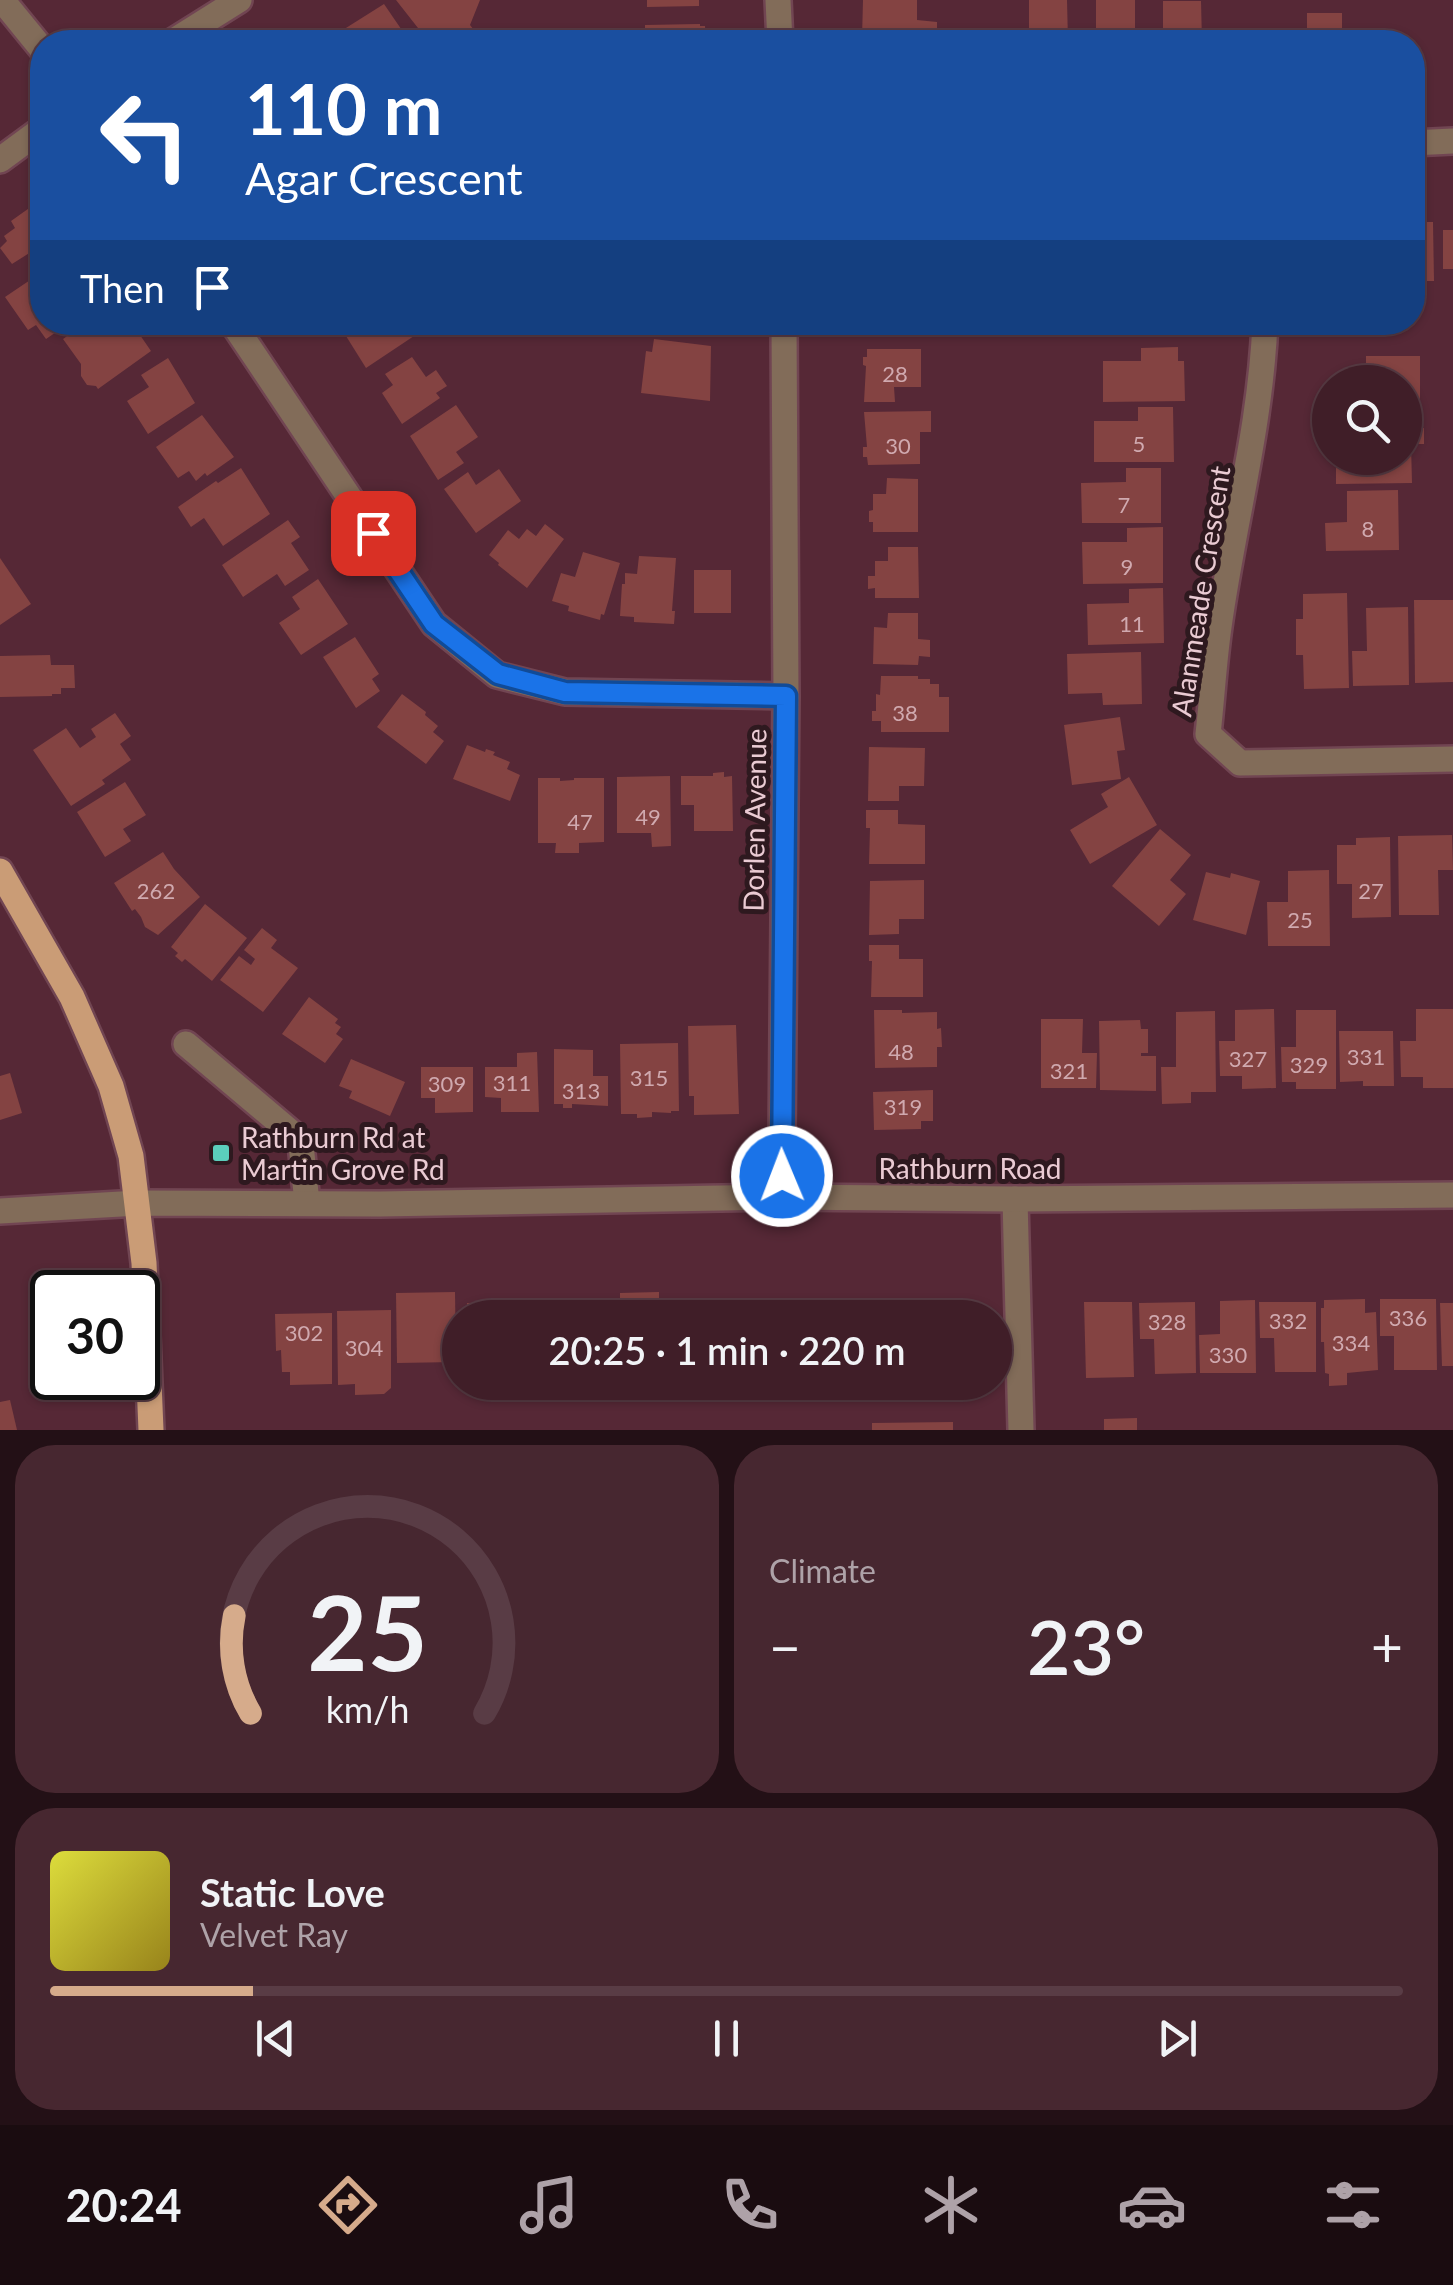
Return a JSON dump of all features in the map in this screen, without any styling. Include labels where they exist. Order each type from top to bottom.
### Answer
[{"type":"main road","points":[[0,871],[72,997],[111,1086],[131,1156],[144,1263],[151,1430]]},
{"type":"street","points":[[2,0],[30,35]]},
{"type":"street","points":[[191,30],[238,0]]},
{"type":"street","points":[[778,0],[779,30]]},
{"type":"street","points":[[0,160],[30,138]]},
{"type":"street","points":[[1425,143],[1453,141]]},
{"type":"street","points":[[241,335],[434,624],[498,674],[565,692],[786,696]]},
{"type":"street","name":"Dorlen Avenue","points":[[781,1197],[786,696],[784,335]]},
{"type":"street","name":"Alanmeade Crescent","points":[[1264,335],[1252,451],[1219,627],[1208,734],[1240,763],[1453,758]]},
{"type":"street","points":[[186,1044],[294,1134],[301,1144],[307,1203]]},
{"type":"street","name":"Rathburn Road","points":[[0,1211],[138,1203],[1453,1195]]},
{"type":"street","points":[[1015,1199],[1021,1430]]},
{"type":"building","points":[[396,0],[480,0],[470,25],[474,30],[420,30]]},
{"type":"building","points":[[647,0],[699,0],[699,6],[647,7]]},
{"type":"building","points":[[863,0],[917,0],[917,20],[937,22],[937,30],[862,30]]},
{"type":"building","points":[[1029,0],[1067,0],[1068,30],[1029,30]]},
{"type":"building","points":[[1096,0],[1135,0],[1135,30],[1096,30]]},
{"type":"building","points":[[1163,1],[1201,1],[1202,30],[1163,30]]},
{"type":"building","points":[[384,4],[402,30],[343,30]]},
{"type":"building","points":[[1307,13],[1342,13],[1342,30],[1307,30]]},
{"type":"building","points":[[700,24],[705,30],[645,30],[645,25]]},
{"type":"building","points":[[30,208],[30,253],[12,264],[0,248],[7,241],[4,236],[15,228],[11,221]]},
{"type":"building","points":[[1425,222],[1433,222],[1434,281],[1425,281]]},
{"type":"building","points":[[1443,230],[1453,230],[1453,269],[1443,269]]},
{"type":"building","points":[[30,280],[30,329],[28,330],[5,297]]},
{"type":"building","points":[[69,335],[140,335],[151,351],[98,389],[87,385],[81,376],[81,364],[63,339]]},
{"type":"building","points":[[348,335],[416,335],[366,368]]},
{"type":"building","points":[[654,339],[711,346],[710,401],[641,393],[646,351],[652,352]]},
{"type":"building","points":[[1178,347],[1178,361],[1184,361],[1185,401],[1103,402],[1103,361],[1141,361],[1141,348]]},
{"type":"building","points":[[867,349],[921,349],[921,387],[894,387],[895,402],[864,402],[863,357],[867,357]]},
{"type":"building","points":[[1366,356],[1420,356],[1420,365],[1366,365]]},
{"type":"building","points":[[412,357],[426,377],[436,370],[447,386],[436,393],[440,398],[402,424],[382,393],[393,385],[385,374]]},
{"type":"building","points":[[168,358],[195,403],[148,434],[127,401],[149,387],[141,375]]},
{"type":"building","points":[[456,405],[478,437],[456,452],[464,463],[438,480],[410,436]]},
{"type":"building","points":[[1138,407],[1173,407],[1174,462],[1094,462],[1094,421],[1138,421]]},
{"type":"building","points":[[931,411],[931,432],[920,432],[920,464],[868,465],[867,457],[863,457],[863,447],[867,447],[864,412]]},
{"type":"building","points":[[202,415],[234,457],[196,481],[189,471],[178,478],[156,447]]},
{"type":"building","points":[[241,468],[270,514],[223,546],[204,518],[191,527],[178,507]]},
{"type":"building","points":[[1126,468],[1161,468],[1161,523],[1082,523],[1081,483],[1126,482]]},
{"type":"building","points":[[499,469],[521,501],[476,533],[444,489],[468,472],[476,485]]},
{"type":"building","points":[[1336,475],[1412,475],[1412,483],[1336,484]]},
{"type":"building","points":[[887,478],[918,479],[918,532],[873,532],[869,511],[873,510],[873,494],[886,494]]},
{"type":"building","points":[[1398,490],[1399,550],[1326,551],[1325,523],[1347,522],[1347,491]]},
{"type":"building","points":[[288,520],[300,537],[291,543],[309,570],[285,586],[277,574],[243,597],[222,565]]},
{"type":"building","points":[[545,524],[564,539],[527,588],[489,555],[508,530],[519,539],[527,529],[536,536]]},
{"type":"building","points":[[1163,527],[1163,583],[1083,584],[1082,542],[1127,542],[1127,528]]},
{"type":"building","points":[[888,547],[918,547],[919,598],[875,598],[875,588],[868,589],[868,576],[875,576],[875,561],[888,561]]},
{"type":"building","points":[[583,552],[620,563],[600,620],[568,611],[569,606],[552,601],[561,573],[575,577]]},
{"type":"building","points":[[639,556],[676,558],[674,624],[634,622],[634,617],[620,616],[625,573],[637,574]]},
{"type":"building","points":[[0,558],[31,604],[0,625]]},
{"type":"building","points":[[694,570],[731,570],[731,613],[694,613]]},
{"type":"building","points":[[318,579],[348,624],[301,655],[279,623],[300,609],[292,597]]},
{"type":"building","points":[[1163,588],[1164,643],[1088,645],[1087,604],[1129,603],[1129,589]]},
{"type":"building","points":[[1347,593],[1349,688],[1304,689],[1303,655],[1296,655],[1296,619],[1303,619],[1303,594]]},
{"type":"building","points":[[1414,600],[1453,600],[1453,682],[1415,683]]},
{"type":"building","points":[[1408,607],[1409,685],[1353,686],[1352,651],[1367,651],[1366,608]]},
{"type":"building","points":[[888,613],[918,613],[918,639],[930,640],[930,657],[919,656],[918,665],[873,664],[874,627],[887,628]]},
{"type":"building","points":[[355,637],[379,674],[372,679],[380,691],[356,708],[323,657]]},
{"type":"building","points":[[1141,652],[1142,704],[1103,705],[1102,693],[1068,694],[1067,654]]},
{"type":"building","points":[[50,655],[51,665],[74,665],[75,688],[61,688],[61,694],[52,696],[0,697],[0,656]]},
{"type":"building","points":[[881,676],[918,676],[930,679],[930,684],[939,684],[939,697],[949,697],[949,732],[881,732],[881,721],[872,721],[872,711],[876,711]]},
{"type":"building","points":[[402,694],[426,712],[438,726],[433,732],[444,741],[426,764],[377,727]]},
{"type":"building","points":[[115,713],[131,736],[120,744],[131,760],[102,780],[105,784],[71,806],[33,750],[66,728],[80,748],[96,737],[91,729]]},
{"type":"building","points":[[1120,717],[1125,750],[1117,751],[1121,779],[1072,785],[1064,725]]},
{"type":"building","points":[[467,745],[495,752],[493,755],[510,762],[507,769],[520,775],[510,801],[453,779]]},
{"type":"building","points":[[869,747],[925,748],[924,786],[899,786],[899,801],[868,801]]},
{"type":"building","points":[[724,772],[724,777],[732,776],[733,831],[694,831],[694,805],[681,805],[681,776]]},
{"type":"building","points":[[670,776],[671,846],[652,847],[651,833],[617,833],[617,777]]},
{"type":"building","points":[[1129,777],[1157,825],[1090,864],[1070,830],[1108,807],[1101,794]]},
{"type":"building","points":[[538,778],[604,778],[604,842],[579,843],[579,853],[555,853],[556,843],[538,843]]},
{"type":"building","points":[[125,782],[146,815],[123,829],[131,841],[105,857],[77,812]]},
{"type":"building","points":[[866,810],[898,810],[898,824],[925,825],[925,864],[869,864]]},
{"type":"building","points":[[1160,829],[1191,855],[1170,880],[1186,894],[1159,926],[1112,886]]},
{"type":"building","points":[[1452,835],[1453,870],[1438,870],[1439,915],[1399,915],[1398,836]]},
{"type":"building","points":[[1390,837],[1391,917],[1352,918],[1352,884],[1337,884],[1337,845],[1356,845],[1356,838]]},
{"type":"building","points":[[163,852],[200,897],[158,935],[145,927],[114,883]]},
{"type":"building","points":[[1329,870],[1330,946],[1268,946],[1267,902],[1288,902],[1288,871]]},
{"type":"building","points":[[1206,872],[1230,878],[1231,873],[1260,881],[1246,935],[1193,920]]},
{"type":"building","points":[[924,880],[924,919],[899,919],[899,934],[869,935],[870,881]]},
{"type":"building","points":[[205,904],[247,938],[212,981],[185,959],[182,962],[171,947]]},
{"type":"building","points":[[262,928],[277,940],[271,948],[298,968],[263,1012],[220,980],[239,956],[251,965],[255,959],[244,950]]},
{"type":"building","points":[[869,945],[899,945],[899,959],[923,959],[923,997],[871,997]]},
{"type":"building","points":[[309,997],[338,1019],[335,1023],[341,1027],[336,1034],[343,1039],[325,1063],[282,1034]]},
{"type":"building","points":[[1274,1009],[1276,1088],[1242,1089],[1242,1076],[1220,1076],[1219,1041],[1235,1041],[1235,1010]]},
{"type":"building","points":[[1416,1009],[1453,1009],[1453,1088],[1423,1088],[1423,1077],[1401,1077],[1400,1041],[1416,1041]]},
{"type":"building","points":[[874,1010],[937,1012],[942,1047],[937,1047],[937,1067],[875,1068]]},
{"type":"building","points":[[1296,1010],[1336,1010],[1336,1089],[1296,1089],[1296,1082],[1282,1082],[1281,1047],[1296,1047]]},
{"type":"building","points":[[1215,1011],[1216,1092],[1191,1092],[1191,1103],[1162,1104],[1161,1067],[1176,1067],[1176,1012]]},
{"type":"building","points":[[1041,1019],[1083,1019],[1082,1053],[1097,1053],[1096,1088],[1041,1088]]},
{"type":"building","points":[[1140,1020],[1141,1029],[1148,1029],[1148,1053],[1141,1056],[1156,1056],[1156,1091],[1100,1090],[1099,1021]]},
{"type":"building","points":[[736,1025],[739,1114],[694,1115],[694,1096],[689,1096],[688,1026]]},
{"type":"building","points":[[1339,1031],[1393,1031],[1394,1086],[1340,1082]]},
{"type":"building","points":[[678,1043],[679,1111],[652,1112],[652,1117],[637,1118],[637,1114],[621,1114],[620,1044]]},
{"type":"building","points":[[554,1049],[593,1050],[593,1076],[608,1076],[608,1106],[572,1104],[572,1108],[563,1108],[563,1104],[554,1104]]},
{"type":"building","points":[[537,1052],[539,1112],[501,1112],[501,1098],[485,1097],[485,1067],[517,1067],[517,1053]]},
{"type":"building","points":[[351,1059],[405,1082],[390,1116],[349,1098],[352,1091],[339,1086]]},
{"type":"building","points":[[421,1067],[473,1067],[473,1112],[435,1113],[435,1098],[421,1098]]},
{"type":"building","points":[[10,1073],[22,1113],[0,1120],[0,1076]]},
{"type":"building","points":[[933,1090],[933,1121],[921,1121],[921,1129],[874,1130],[873,1092]]},
{"type":"building","points":[[455,1292],[455,1300],[442,1300],[442,1362],[397,1363],[396,1293]]},
{"type":"building","points":[[659,1292],[659,1300],[620,1300],[620,1293]]},
{"type":"building","points":[[1365,1299],[1365,1313],[1376,1312],[1378,1370],[1347,1373],[1347,1385],[1329,1386],[1321,1342],[1324,1300]]},
{"type":"building","points":[[1380,1299],[1436,1299],[1437,1370],[1394,1370],[1394,1336],[1380,1336]]},
{"type":"building","points":[[1255,1300],[1256,1373],[1200,1373],[1199,1335],[1220,1334],[1220,1301]]},
{"type":"building","points":[[1084,1302],[1132,1302],[1134,1377],[1086,1378]]},
{"type":"building","points":[[1195,1302],[1196,1373],[1155,1374],[1154,1339],[1140,1339],[1139,1303]]},
{"type":"building","points":[[1259,1302],[1316,1302],[1316,1372],[1275,1372],[1274,1338],[1260,1338]]},
{"type":"building","points":[[1440,1303],[1453,1303],[1453,1366],[1442,1366]]},
{"type":"building","points":[[391,1310],[391,1388],[384,1394],[355,1395],[355,1384],[338,1385],[337,1311]]},
{"type":"building","points":[[332,1313],[332,1384],[290,1385],[290,1372],[282,1372],[281,1350],[276,1351],[275,1314]]},
{"type":"building","points":[[10,1400],[17,1430],[0,1430],[0,1402]]},
{"type":"building","points":[[1137,1418],[1137,1430],[1104,1430],[1104,1419]]},
{"type":"building","points":[[953,1422],[953,1430],[872,1430],[872,1423]]},
{"type":"place","name":"Rathburn Rd at Martin Grove Rd","points":[[221,1153]]},
{"type":"route","points":[[373,533],[434,624],[498,674],[565,692],[786,696],[782,1176]]}]
